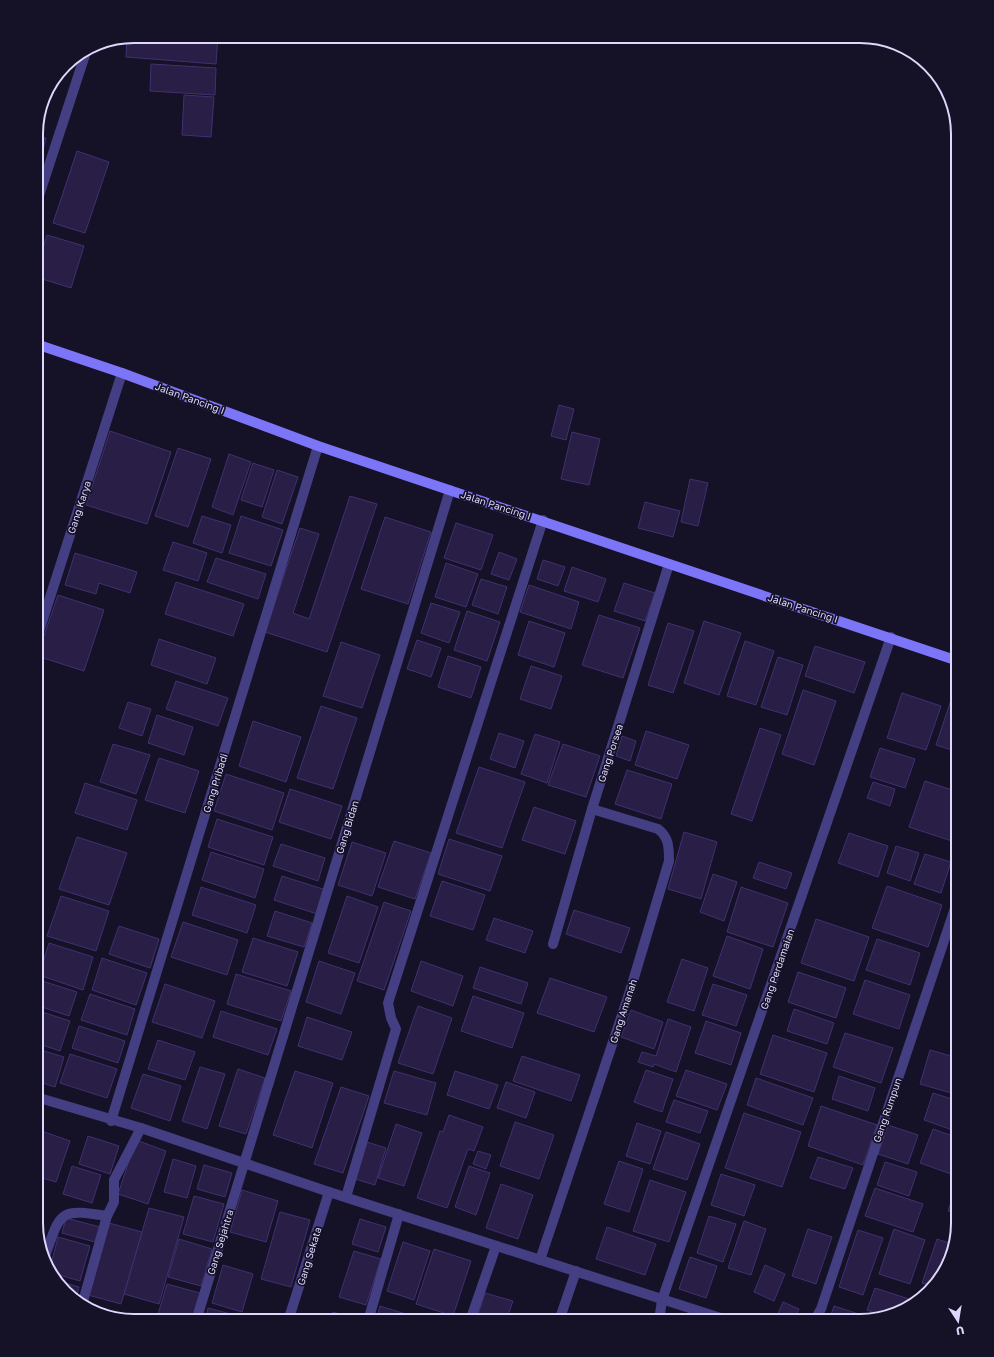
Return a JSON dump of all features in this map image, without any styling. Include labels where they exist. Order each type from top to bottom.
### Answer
[{"type":"main road","name":"Jalan Pancing I","points":[[43,346],[122,373],[318,446],[543,520],[951,658]]},
{"type":"street","points":[[43,184],[84,58]]},
{"type":"street","name":"Gang Karya","points":[[43,619],[122,373]]},
{"type":"street","name":"Gang Pribadi","points":[[111,1121],[318,446]]},
{"type":"street","name":"Gang Bidan","points":[[243,1164],[450,490]]},
{"type":"street","points":[[346,1197],[396,1029],[391,1018],[388,1003],[543,520]]},
{"type":"street","name":"Gang Porsea","points":[[553,944],[592,809],[669,564]]},
{"type":"street","name":"Gang Perdamaian","points":[[659,1314],[662,1300],[891,637]]},
{"type":"street","name":"Gang Amanah","points":[[540,1260],[630,991],[669,861],[669,846],[665,834],[658,829],[592,809]]},
{"type":"street","name":"Gang Rumpun","points":[[818,1314],[951,920]]},
{"type":"street","points":[[43,1098],[111,1121],[141,1128],[243,1164],[707,1314]]},
{"type":"street","points":[[84,1299],[107,1216],[114,1202],[114,1180],[141,1128]]},
{"type":"street","name":"Gang Sejahtra","points":[[198,1314],[243,1164]]},
{"type":"street","name":"Gang Sekata","points":[[290,1314],[329,1192]]},
{"type":"street","points":[[47,1250],[57,1222],[62,1216],[84,1212],[107,1216]]},
{"type":"street","points":[[370,1314],[399,1214]]},
{"type":"street","points":[[472,1314],[496,1246]]},
{"type":"street","points":[[561,1314],[576,1271]]},
{"type":"building","points":[[127,43],[128,43],[218,43],[216,64],[126,57]]},
{"type":"building","points":[[151,64],[216,68],[215,95],[150,91]]},
{"type":"building","points":[[184,95],[214,97],[211,137],[182,135]]},
{"type":"building","points":[[43,137],[46,138],[43,150]]},
{"type":"building","points":[[77,151],[109,162],[85,233],[53,223]]},
{"type":"building","points":[[47,235],[84,246],[71,288],[43,279],[43,248]]},
{"type":"building","points":[[559,405],[574,409],[566,440],[551,436]]},
{"type":"building","points":[[110,431],[171,452],[147,524],[86,505]]},
{"type":"building","points":[[572,432],[600,439],[589,485],[561,479]]},
{"type":"building","points":[[178,448],[211,459],[188,527],[155,516]]},
{"type":"building","points":[[229,454],[251,462],[233,515],[212,507]]},
{"type":"building","points":[[253,463],[274,470],[262,507],[241,500]]},
{"type":"building","points":[[277,470],[298,477],[282,524],[262,517]]},
{"type":"building","points":[[690,479],[708,483],[698,526],[681,522]]},
{"type":"building","points":[[350,496],[377,504],[327,652],[265,632],[300,528],[319,534],[293,613],[309,619]]},
{"type":"building","points":[[645,502],[680,511],[673,537],[638,528]]},
{"type":"building","points":[[202,516],[231,525],[222,553],[193,543]]},
{"type":"building","points":[[241,516],[283,530],[271,566],[229,553]]},
{"type":"building","points":[[385,517],[431,532],[408,604],[361,589]]},
{"type":"building","points":[[456,523],[493,535],[481,570],[444,558]]},
{"type":"building","points":[[173,542],[207,553],[198,581],[163,570]]},
{"type":"building","points":[[499,552],[517,559],[509,580],[491,574]]},
{"type":"building","points":[[75,553],[137,572],[130,593],[99,583],[96,594],[65,585]]},
{"type":"building","points":[[216,558],[266,574],[258,599],[207,582]]},
{"type":"building","points":[[543,560],[565,567],[558,586],[537,579]]},
{"type":"building","points":[[446,563],[478,574],[466,607],[435,597]]},
{"type":"building","points":[[572,567],[606,579],[598,602],[564,591]]},
{"type":"building","points":[[481,579],[507,587],[498,614],[472,605]]},
{"type":"building","points":[[176,582],[244,604],[233,636],[165,614]]},
{"type":"building","points":[[624,583],[655,593],[645,621],[614,611]]},
{"type":"building","points":[[529,585],[579,602],[571,629],[520,612]]},
{"type":"building","points":[[58,595],[104,610],[84,671],[43,658],[43,639]]},
{"type":"building","points":[[431,603],[460,612],[449,643],[421,633]]},
{"type":"building","points":[[467,611],[500,622],[487,661],[454,650]]},
{"type":"building","points":[[599,615],[640,628],[623,678],[582,665]]},
{"type":"building","points":[[529,621],[565,633],[554,667],[518,655]]},
{"type":"building","points":[[704,621],[741,633],[719,695],[684,683]]},
{"type":"building","points":[[668,623],[694,631],[673,693],[648,685]]},
{"type":"building","points":[[159,639],[216,658],[207,684],[151,665]]},
{"type":"building","points":[[417,640],[441,648],[431,677],[407,669]]},
{"type":"building","points":[[745,641],[774,651],[756,705],[727,696]]},
{"type":"building","points":[[341,642],[380,655],[362,708],[323,696]]},
{"type":"building","points":[[815,646],[865,662],[854,693],[805,676]]},
{"type":"building","points":[[448,656],[481,667],[471,698],[438,687]]},
{"type":"building","points":[[778,657],[803,665],[787,715],[761,707]]},
{"type":"building","points":[[531,666],[562,676],[551,709],[520,699]]},
{"type":"building","points":[[176,681],[228,698],[218,726],[166,709]]},
{"type":"building","points":[[803,690],[836,701],[814,765],[782,754]]},
{"type":"building","points":[[902,693],[941,706],[926,750],[887,738]]},
{"type":"building","points":[[951,700],[951,750],[936,745]]},
{"type":"building","points":[[128,702],[151,709],[142,736],[119,728]]},
{"type":"building","points":[[321,706],[357,718],[333,789],[297,778]]},
{"type":"building","points":[[157,715],[193,727],[184,755],[148,743]]},
{"type":"building","points":[[253,721],[301,737],[286,782],[239,766]]},
{"type":"building","points":[[760,728],[781,735],[752,821],[731,814]]},
{"type":"building","points":[[646,731],[689,745],[677,779],[635,765]]},
{"type":"building","points":[[499,733],[524,741],[515,768],[490,759]]},
{"type":"building","points":[[535,734],[560,742],[547,783],[521,774]]},
{"type":"building","points":[[622,736],[636,741],[630,761],[616,756]]},
{"type":"building","points":[[113,744],[150,755],[136,794],[100,782]]},
{"type":"building","points":[[563,744],[600,756],[586,797],[548,785]]},
{"type":"building","points":[[880,748],[915,759],[905,788],[870,777]]},
{"type":"building","points":[[159,758],[199,771],[185,813],[145,800]]},
{"type":"building","points":[[479,767],[525,782],[502,848],[456,833]]},
{"type":"building","points":[[627,770],[672,784],[661,819],[615,804]]},
{"type":"building","points":[[226,774],[284,793],[272,830],[214,811]]},
{"type":"building","points":[[925,781],[951,790],[951,841],[909,827]]},
{"type":"building","points":[[873,782],[895,789],[890,806],[867,798]]},
{"type":"building","points":[[85,783],[137,800],[127,830],[75,813]]},
{"type":"building","points":[[290,789],[342,806],[331,839],[279,822]]},
{"type":"building","points":[[534,807],[576,821],[565,854],[522,840]]},
{"type":"building","points":[[217,819],[273,837],[264,865],[208,847]]},
{"type":"building","points":[[684,832],[717,842],[701,899],[668,889]]},
{"type":"building","points":[[849,833],[888,846],[878,877],[838,863]]},
{"type":"building","points":[[77,837],[127,853],[109,905],[59,889]]},
{"type":"building","points":[[449,839],[502,856],[490,891],[438,874]]},
{"type":"building","points":[[394,841],[431,853],[415,899],[378,887]]},
{"type":"building","points":[[352,842],[386,853],[372,896],[338,885]]},
{"type":"building","points":[[281,844],[325,858],[318,881],[273,866]]},
{"type":"building","points":[[896,846],[919,853],[910,881],[887,873]]},
{"type":"building","points":[[211,852],[264,869],[255,898],[202,880]]},
{"type":"building","points":[[925,854],[951,862],[941,893],[914,884]]},
{"type":"building","points":[[759,862],[792,873],[786,889],[753,878]]},
{"type":"building","points":[[713,874],[737,882],[724,921],[700,912]]},
{"type":"building","points":[[282,876],[326,890],[317,914],[274,900]]},
{"type":"building","points":[[442,881],[485,895],[473,930],[430,916]]},
{"type":"building","points":[[887,886],[942,905],[928,947],[872,928]]},
{"type":"building","points":[[201,887],[256,905],[247,933],[192,915]]},
{"type":"building","points":[[741,887],[788,903],[773,947],[727,932]]},
{"type":"building","points":[[61,896],[109,911],[96,951],[47,936]]},
{"type":"building","points":[[347,896],[378,907],[359,963],[328,953]]},
{"type":"building","points":[[384,902],[411,911],[384,990],[357,981]]},
{"type":"building","points":[[574,910],[630,928],[621,953],[566,934]]},
{"type":"building","points":[[275,911],[312,923],[304,947],[267,936]]},
{"type":"building","points":[[494,918],[533,931],[525,953],[486,940]]},
{"type":"building","points":[[816,919],[869,937],[854,981],[801,963]]},
{"type":"building","points":[[183,922],[238,940],[227,975],[171,957]]},
{"type":"building","points":[[119,926],[159,939],[150,968],[109,954]]},
{"type":"building","points":[[727,936],[763,949],[750,989],[713,976]]},
{"type":"building","points":[[253,938],[298,952],[287,986],[242,972]]},
{"type":"building","points":[[877,939],[920,953],[910,985],[866,970]]},
{"type":"building","points":[[49,943],[93,957],[83,990],[43,976],[43,962]]},
{"type":"building","points":[[102,958],[147,973],[136,1005],[92,990]]},
{"type":"building","points":[[682,959],[708,968],[694,1011],[667,1002]]},
{"type":"building","points":[[319,961],[355,973],[341,1014],[306,1002]]},
{"type":"building","points":[[421,961],[463,976],[453,1006],[411,991]]},
{"type":"building","points":[[480,967],[528,983],[521,1004],[473,988]]},
{"type":"building","points":[[798,972],[846,988],[836,1018],[788,1002]]},
{"type":"building","points":[[236,974],[291,991],[281,1021],[227,1004]]},
{"type":"building","points":[[550,978],[607,997],[594,1032],[537,1013]]},
{"type":"building","points":[[865,980],[910,995],[899,1029],[853,1014]]},
{"type":"building","points":[[43,981],[77,992],[69,1016],[43,1007]]},
{"type":"building","points":[[165,984],[215,1001],[202,1038],[152,1022]]},
{"type":"building","points":[[713,984],[747,995],[736,1026],[702,1015]]},
{"type":"building","points":[[90,994],[135,1009],[127,1035],[81,1020]]},
{"type":"building","points":[[473,996],[524,1013],[512,1048],[461,1031]]},
{"type":"building","points":[[418,1006],[452,1018],[433,1074],[398,1063]]},
{"type":"building","points":[[794,1009],[834,1023],[827,1044],[787,1031]]},
{"type":"building","points":[[631,1010],[663,1022],[654,1049],[621,1037]]},
{"type":"building","points":[[221,1011],[277,1029],[268,1055],[213,1037]]},
{"type":"building","points":[[43,1012],[70,1021],[60,1051],[43,1045]]},
{"type":"building","points":[[307,1017],[352,1032],[342,1060],[298,1046]]},
{"type":"building","points":[[668,1019],[691,1027],[676,1072],[654,1064],[653,1067],[638,1062],[642,1052],[656,1056]]},
{"type":"building","points":[[706,1021],[741,1033],[731,1065],[695,1053]]},
{"type":"building","points":[[79,1026],[125,1041],[118,1063],[72,1048]]},
{"type":"building","points":[[845,1033],[893,1048],[881,1083],[833,1067]]},
{"type":"building","points":[[773,1035],[827,1053],[814,1092],[760,1074]]},
{"type":"building","points":[[158,1040],[195,1052],[185,1080],[148,1069]]},
{"type":"building","points":[[930,1050],[951,1056],[951,1093],[920,1084]]},
{"type":"building","points":[[43,1051],[64,1057],[55,1087],[43,1083]]},
{"type":"building","points":[[70,1054],[117,1069],[107,1098],[60,1083]]},
{"type":"building","points":[[522,1056],[580,1075],[571,1101],[513,1081]]},
{"type":"building","points":[[200,1067],[225,1074],[207,1129],[182,1121]]},
{"type":"building","points":[[238,1069],[265,1078],[246,1134],[219,1126]]},
{"type":"building","points":[[646,1070],[673,1079],[662,1112],[634,1102]]},
{"type":"building","points":[[686,1070],[727,1084],[717,1110],[676,1096]]},
{"type":"building","points":[[295,1071],[333,1083],[312,1148],[273,1135]]},
{"type":"building","points":[[394,1071],[436,1083],[427,1115],[384,1103]]},
{"type":"building","points":[[455,1071],[498,1085],[489,1109],[447,1095]]},
{"type":"building","points":[[143,1074],[181,1086],[170,1121],[131,1108]]},
{"type":"building","points":[[839,1076],[875,1088],[868,1111],[832,1099]]},
{"type":"building","points":[[756,1078],[813,1098],[803,1125],[747,1105]]},
{"type":"building","points":[[506,1082],[535,1092],[526,1118],[497,1108]]},
{"type":"building","points":[[341,1087],[369,1096],[343,1173],[314,1164]]},
{"type":"building","points":[[933,1093],[951,1099],[951,1130],[924,1120]]},
{"type":"building","points":[[674,1100],[708,1111],[700,1133],[666,1122]]},
{"type":"building","points":[[821,1106],[877,1125],[863,1165],[808,1146]]},
{"type":"building","points":[[744,1113],[801,1132],[782,1187],[725,1168]]},
{"type":"building","points":[[449,1115],[483,1127],[474,1151],[468,1149],[447,1208],[417,1198],[440,1131],[443,1132]]},
{"type":"building","points":[[515,1122],[554,1135],[539,1179],[500,1166]]},
{"type":"building","points":[[637,1123],[661,1131],[650,1164],[626,1156]]},
{"type":"building","points":[[396,1124],[422,1133],[404,1186],[378,1178]]},
{"type":"building","points":[[888,1125],[918,1135],[908,1164],[878,1154]]},
{"type":"building","points":[[933,1129],[951,1135],[951,1174],[920,1163]]},
{"type":"building","points":[[43,1131],[70,1141],[56,1182],[43,1178]]},
{"type":"building","points":[[666,1132],[700,1144],[687,1180],[653,1169]]},
{"type":"building","points":[[88,1136],[119,1146],[110,1174],[79,1164]]},
{"type":"building","points":[[136,1140],[166,1151],[148,1204],[118,1194]]},
{"type":"building","points":[[367,1142],[386,1148],[375,1185],[355,1179]]},
{"type":"building","points":[[478,1151],[491,1155],[486,1169],[473,1164]]},
{"type":"building","points":[[818,1157],[853,1168],[845,1189],[810,1178]]},
{"type":"building","points":[[173,1159],[196,1166],[187,1198],[164,1192]]},
{"type":"building","points":[[619,1161],[643,1169],[629,1212],[604,1204]]},
{"type":"building","points":[[885,1162],[917,1172],[909,1196],[877,1185]]},
{"type":"building","points":[[204,1165],[232,1173],[225,1197],[197,1189]]},
{"type":"building","points":[[72,1166],[101,1175],[92,1203],[63,1194]]},
{"type":"building","points":[[469,1166],[490,1173],[476,1215],[455,1207]]},
{"type":"building","points":[[721,1174],[755,1185],[744,1216],[711,1205]]},
{"type":"building","points":[[650,1180],[686,1192],[669,1242],[633,1231]]},
{"type":"building","points":[[501,1184],[533,1195],[518,1239],[486,1228]]},
{"type":"building","points":[[875,1188],[923,1204],[913,1232],[865,1216]]},
{"type":"building","points":[[242,1190],[278,1201],[266,1242],[230,1232]]},
{"type":"building","points":[[194,1196],[224,1204],[213,1242],[183,1234]]},
{"type":"building","points":[[951,1202],[951,1212],[948,1211]]},
{"type":"building","points":[[149,1208],[184,1217],[159,1304],[124,1294]]},
{"type":"building","points":[[280,1212],[310,1220],[291,1287],[261,1279]]},
{"type":"building","points":[[709,1216],[736,1224],[723,1262],[697,1253]]},
{"type":"building","points":[[66,1218],[100,1227],[95,1242],[62,1233]]},
{"type":"building","points":[[360,1219],[386,1227],[378,1252],[352,1244]]},
{"type":"building","points":[[744,1221],[766,1229],[751,1275],[728,1268]]},
{"type":"building","points":[[109,1223],[142,1232],[121,1304],[88,1295]]},
{"type":"building","points":[[607,1227],[656,1244],[645,1275],[596,1259]]},
{"type":"building","points":[[808,1229],[832,1237],[816,1284],[792,1276]]},
{"type":"building","points":[[894,1229],[925,1240],[910,1284],[879,1274]]},
{"type":"building","points":[[858,1230],[883,1238],[863,1295],[839,1287]]},
{"type":"building","points":[[58,1237],[90,1246],[80,1281],[60,1275],[52,1262]]},
{"type":"building","points":[[179,1239],[212,1249],[201,1286],[168,1277]]},
{"type":"building","points":[[937,1239],[949,1243],[939,1269],[926,1284],[922,1283]]},
{"type":"building","points":[[403,1242],[430,1251],[414,1300],[387,1291]]},
{"type":"building","points":[[434,1249],[471,1261],[454,1314],[447,1314],[416,1304]]},
{"type":"building","points":[[354,1251],[381,1259],[366,1305],[339,1297]]},
{"type":"building","points":[[690,1257],[717,1266],[706,1298],[679,1289]]},
{"type":"building","points":[[223,1265],[253,1274],[242,1312],[212,1303]]},
{"type":"building","points":[[765,1265],[785,1274],[774,1301],[754,1292]]},
{"type":"building","points":[[67,1284],[79,1287],[77,1294]]},
{"type":"building","points":[[167,1284],[200,1293],[194,1314],[158,1314]]},
{"type":"building","points":[[875,1288],[909,1299],[906,1302],[884,1311],[874,1313],[867,1310]]},
{"type":"building","points":[[485,1293],[513,1301],[508,1314],[478,1314]]},
{"type":"building","points":[[783,1302],[799,1309],[796,1314],[778,1314]]},
{"type":"building","points":[[380,1306],[406,1314],[378,1314]]},
{"type":"building","points":[[834,1306],[859,1314],[831,1314]]},
{"type":"building","points":[[208,1308],[231,1314],[207,1314]]}]
